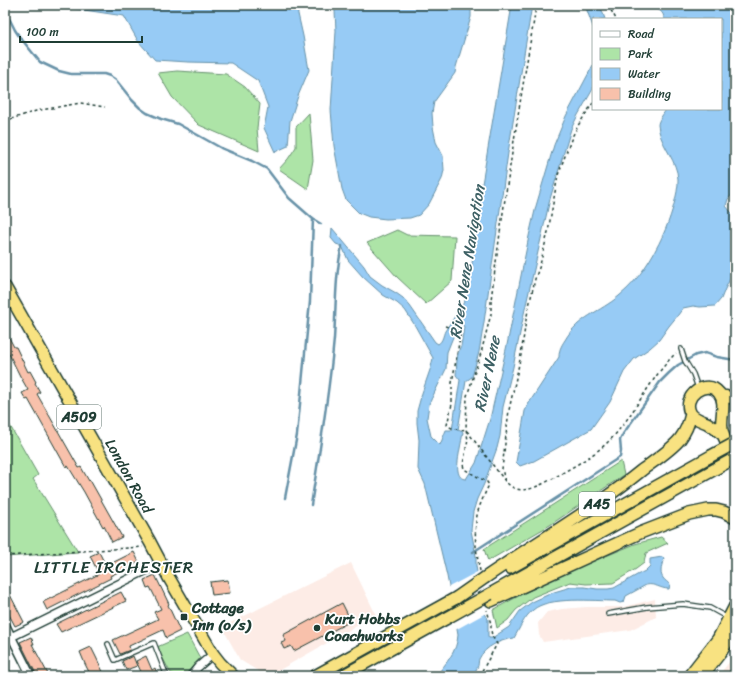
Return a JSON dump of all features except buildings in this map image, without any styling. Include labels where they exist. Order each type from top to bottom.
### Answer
[{"type":"highway","name":"London Road","points":[[5,287],[213,654],[232,676]]},
{"type":"highway","points":[[722,434],[722,396],[718,391],[712,388],[705,387],[698,389],[691,395],[689,403],[689,408],[692,414],[697,419],[722,434],[735,458]]},
{"type":"highway","points":[[722,396],[735,398]]},
{"type":"highway","name":"A45","points":[[486,579],[511,559],[621,488],[680,439],[689,425],[692,414]]},
{"type":"highway","name":"A45","points":[[315,676],[456,598],[486,579],[735,444]]},
{"type":"highway","name":"A45","points":[[342,676],[490,598],[735,458]]},
{"type":"highway","points":[[490,598],[640,533],[689,514],[716,510],[724,512],[735,518]]},
{"type":"highway","points":[[689,676],[718,639],[735,606]]},
{"type":"highway","points":[[707,673],[735,630]]},
{"type":"street","points":[[11,637],[161,564]]},
{"type":"street","points":[[5,624],[31,676]]},
{"type":"street","points":[[191,676],[198,667],[213,654]]},
{"type":"lane","points":[[681,349],[685,361],[693,374],[698,389]]},
{"type":"lane","points":[[608,614],[647,607],[683,604],[710,608],[729,618]]},
{"type":"lane","points":[[108,644],[115,660],[154,643],[168,676]]},
{"type":"path","points":[[477,553],[475,528],[478,512],[489,485],[487,482],[464,469],[463,464],[468,440],[466,429],[467,396],[481,353],[490,314],[490,300],[503,209],[536,5]]},
{"type":"path","points":[[608,5],[615,18]]},
{"type":"path","points":[[5,121],[36,111],[80,103],[105,107]]},
{"type":"path","points":[[505,481],[502,468],[509,410],[521,355],[526,320],[535,279],[548,232],[558,175],[572,137],[592,104]]},
{"type":"path","points":[[445,326],[460,332],[452,383],[452,404],[447,425],[452,429],[466,429]]},
{"type":"path","points":[[466,429],[493,466],[512,487],[520,490],[531,489],[542,485],[599,449],[611,438],[664,366],[681,349]]},
{"type":"path","points":[[5,556],[144,547]]},
{"type":"path","points":[[479,676],[497,644],[492,636]]},
{"type":"shaded area","points":[[351,563],[376,615],[269,676],[266,676],[240,660],[222,627]]},
{"type":"shaded area","points":[[655,599],[656,617],[630,630],[543,642],[539,635],[538,623],[547,612],[587,607],[623,607]]},
{"type":"shaded area","points":[[735,655],[735,676],[718,676]]},
{"type":"green space","points":[[177,71],[226,74],[245,87],[260,104],[257,128],[259,151],[199,125],[172,97],[158,73]]},
{"type":"green space","points":[[309,113],[313,160],[308,189],[279,169],[296,147],[296,127]]},
{"type":"green space","points":[[397,230],[407,235],[455,236],[452,281],[426,304],[397,277],[367,243]]},
{"type":"green space","points":[[5,417],[38,475],[33,479],[78,552],[5,557]]},
{"type":"green space","points":[[621,461],[624,475],[550,525],[488,561],[484,549]]},
{"type":"green space","points":[[661,537],[668,543],[646,553],[644,563],[613,583],[586,584],[570,582],[533,597],[516,610],[508,620],[497,628],[493,610],[572,570],[635,544]]},
{"type":"green space","points":[[187,634],[200,658],[184,676],[177,676],[170,672],[157,647]]},
{"type":"water","points":[[51,5],[296,5],[309,70],[298,96],[290,121],[288,146],[275,152],[264,128],[268,107],[258,81],[231,63],[155,60],[138,41],[124,16]]},
{"type":"water","points":[[333,5],[471,5],[471,17],[455,73],[434,102],[432,113],[436,142],[443,156],[444,170],[442,179],[429,204],[419,215],[410,218],[386,219],[369,217],[359,213],[346,200],[342,189],[334,146],[331,110],[336,31],[335,11]]},
{"type":"water","points":[[512,5],[532,5],[508,153],[479,352],[472,377],[466,381],[458,430],[463,432],[458,458],[458,468],[460,477],[466,479],[476,463],[490,419],[536,206],[554,145],[566,116],[592,67],[592,91],[571,129],[550,199],[503,407],[500,436],[473,512],[471,530],[484,614],[488,619],[488,636],[489,638],[492,638],[509,627],[520,611],[532,602],[554,592],[571,587],[597,589],[614,588],[645,571],[650,566],[650,559],[664,558],[661,574],[670,585],[669,589],[646,585],[626,596],[624,602],[620,603],[615,601],[572,600],[549,603],[540,606],[527,616],[514,638],[494,644],[482,654],[479,659],[478,667],[472,676],[436,676],[456,647],[458,635],[447,576],[425,484],[418,469],[419,440],[417,411],[433,358],[405,310],[397,303],[383,295],[363,277],[348,260],[342,246],[336,244],[331,238],[332,228],[364,266],[370,276],[403,298],[438,344],[462,306],[467,295],[480,196]],"holes":[[[461,324],[464,327],[461,346],[457,356],[456,375],[460,380],[452,430],[446,430],[440,445],[431,436],[427,418],[429,404],[446,369],[447,352],[457,327]]]},
{"type":"water","points":[[585,5],[600,5],[605,18],[592,18],[592,24]]},
{"type":"water","points":[[735,5],[735,191],[728,199],[726,206],[735,217],[735,269],[721,299],[715,306],[693,306],[683,308],[659,340],[634,359],[624,372],[610,402],[591,429],[534,461],[520,466],[516,462],[525,411],[559,357],[561,346],[576,326],[590,315],[612,302],[639,276],[659,243],[671,215],[678,179],[673,160],[659,131],[658,123],[660,119],[665,110],[722,110],[722,18],[664,18],[662,12],[652,6]]},
{"type":"pier","points":[[479,571],[486,613],[455,630],[447,588]]},
{"type":"waterway","points":[[5,14],[19,36],[40,62],[59,71],[71,74],[104,74],[110,76],[116,80],[132,100],[147,113],[178,124],[221,148],[267,169],[289,198],[321,224]]},
{"type":"waterway","points":[[285,498],[297,435],[310,301],[313,219]]},
{"type":"waterway","points":[[311,505],[330,381],[337,280],[342,246]]},
{"type":"waterway","points":[[473,552],[620,457],[620,440],[623,434],[660,382],[678,365],[696,355],[705,353],[735,360]]},
{"type":"place","name":"Cottage Inn (o/s)","points":[[184,617]]},
{"type":"place","name":"Kurt Hobbs Coachworks","points":[[317,628]]},
{"type":"district","name":"LITTLE IRCHESTER","points":[[114,567]]},
{"type":"water label","name":"River Nene Navigation","points":[[467,262]]},
{"type":"water label","name":"River Nene","points":[[487,374]]}]
